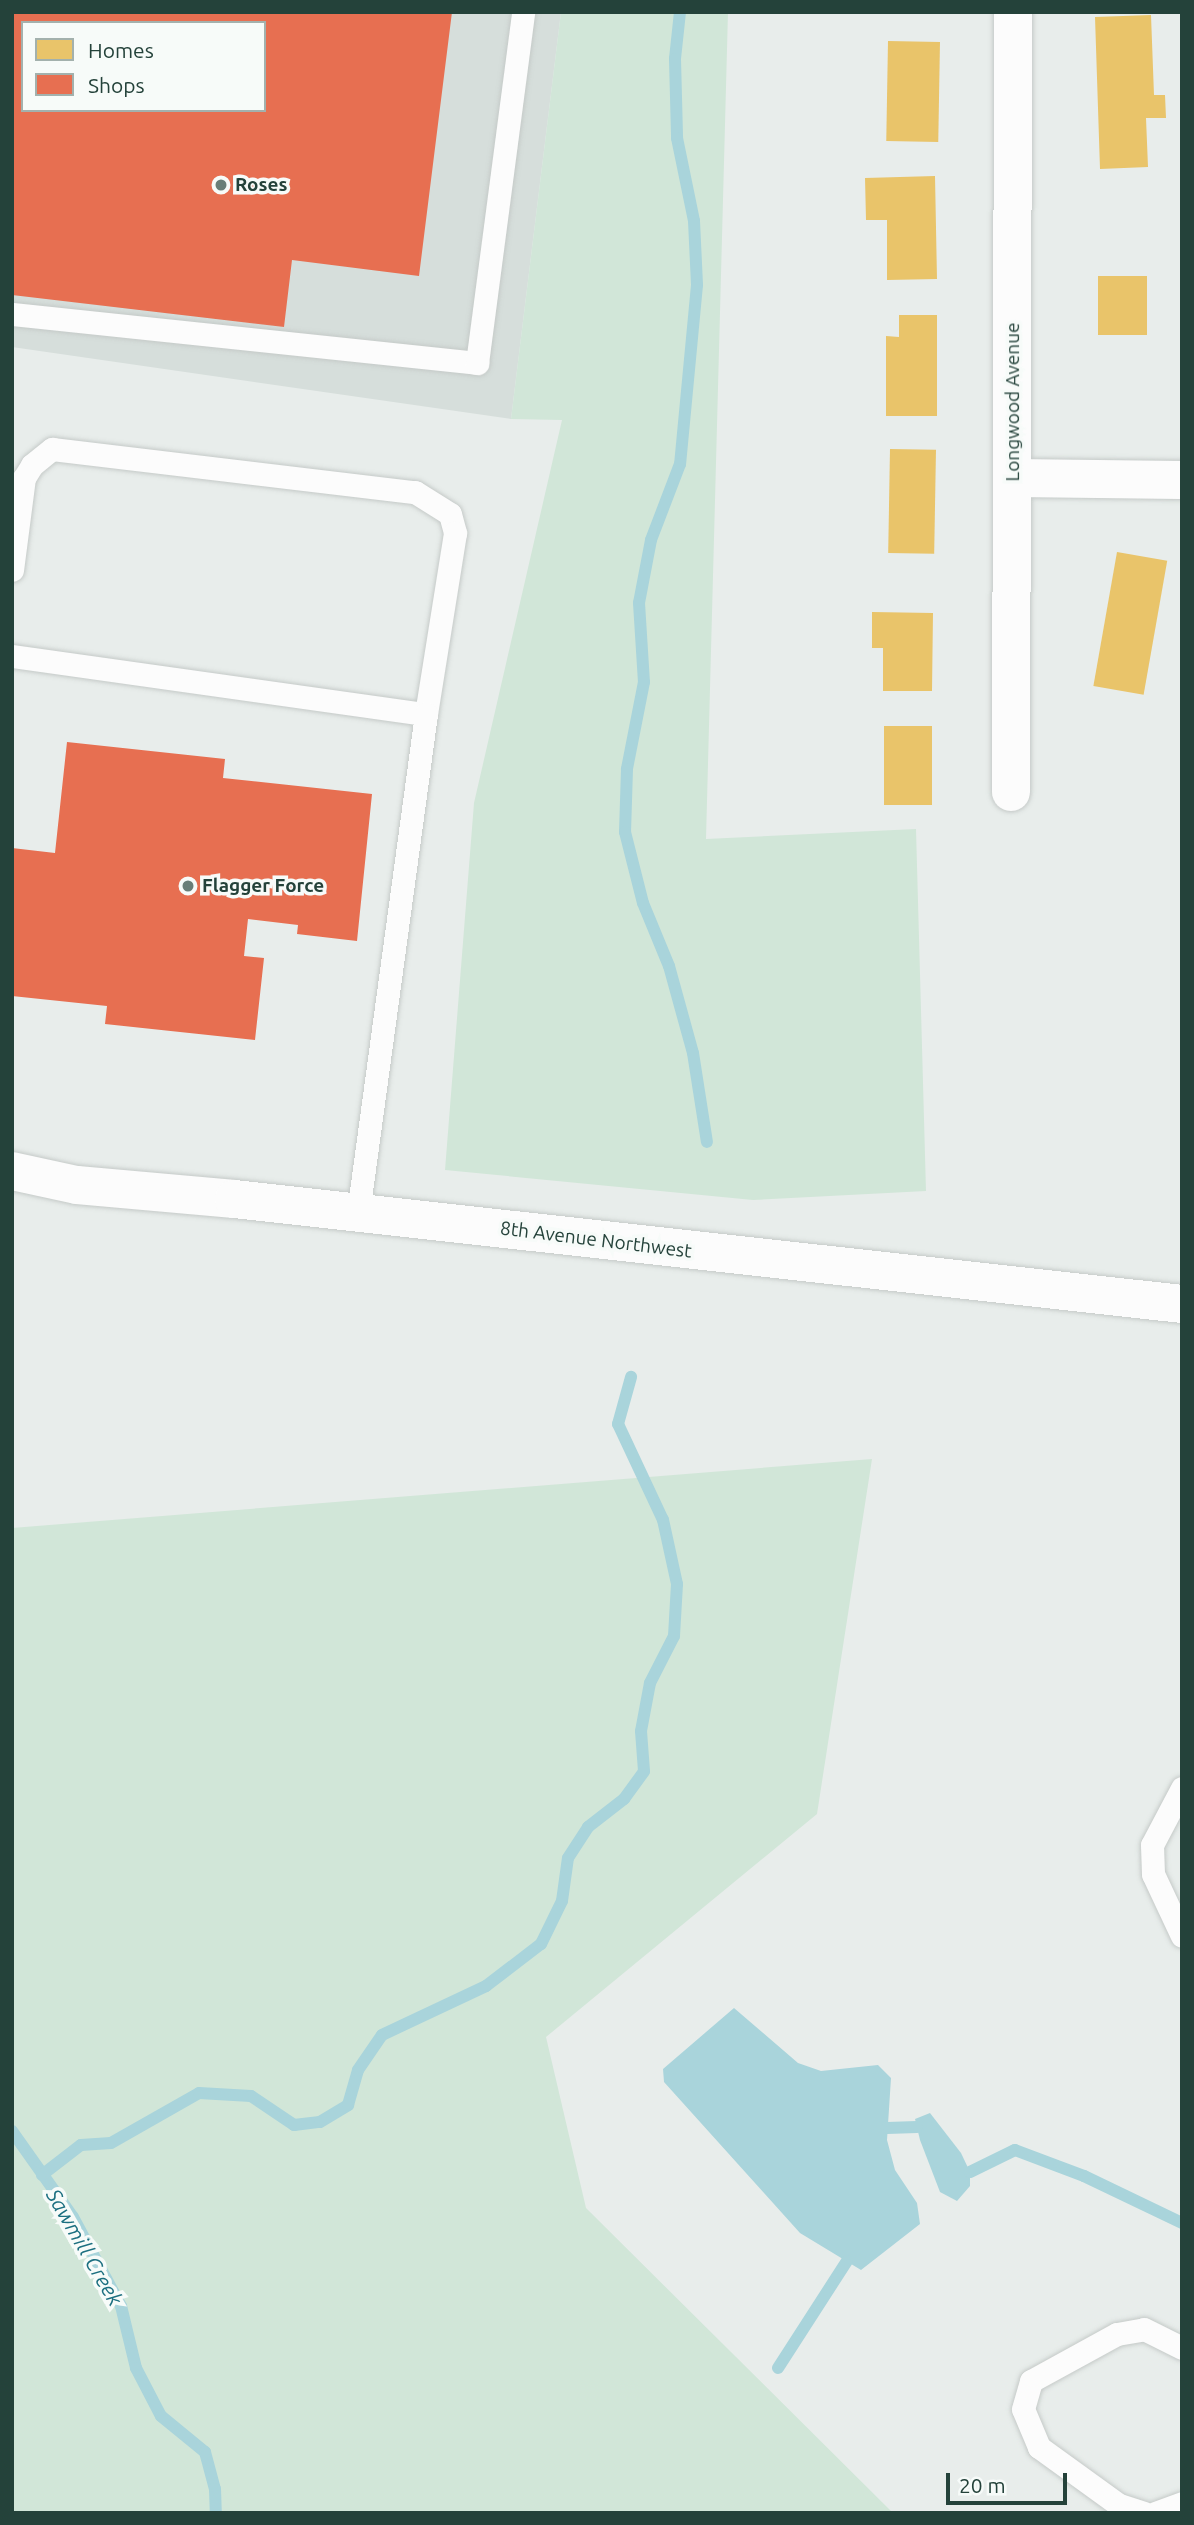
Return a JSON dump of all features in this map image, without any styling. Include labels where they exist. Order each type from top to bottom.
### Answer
[{"type":"street","name":"Longwood Avenue","points":[[1011,792],[1013,12]]},
{"type":"street","points":[[1013,478],[1182,480]]},
{"type":"street","name":"8th Avenue Northwest","points":[[12,1171],[77,1185],[358,1213],[1182,1304]]},
{"type":"lane","points":[[12,314],[477,363],[523,12]]},
{"type":"lane","points":[[12,570],[24,478],[52,449],[415,492],[450,514],[454,533],[426,714],[358,1213]]},
{"type":"lane","points":[[12,656],[426,714]]},
{"type":"lane","points":[[1182,1788],[1152,1845],[1153,1874],[1182,1936]]},
{"type":"lane","points":[[1144,2513],[1119,2505],[1039,2447],[1023,2409],[1031,2381],[1117,2334],[1144,2329],[1182,2348]]},
{"type":"lane","points":[[1156,2513],[1182,2503]]},
{"type":"shaded area","points":[[12,12],[561,12],[511,419],[12,347]]},
{"type":"green space","points":[[561,12],[728,12],[706,839],[916,829],[926,1191],[753,1200],[445,1170],[474,803],[562,420],[511,419]]},
{"type":"green space","points":[[872,1459],[817,1814],[546,2037],[586,2208],[893,2513],[12,2513],[12,1528]]},
{"type":"water","points":[[734,2008],[798,2063],[821,2071],[878,2065],[891,2078],[887,2140],[895,2170],[917,2203],[920,2224],[861,2270],[800,2233],[664,2082],[663,2069]]},
{"type":"water","points":[[930,2113],[961,2153],[970,2172],[970,2186],[957,2201],[940,2192],[920,2140],[915,2119]]},
{"type":"building: Homes","points":[[1151,15],[1154,95],[1165,95],[1166,118],[1146,118],[1148,167],[1100,169],[1095,17]]},
{"type":"building: Homes","points":[[888,41],[940,42],[938,142],[886,141]]},
{"type":"building: Homes","points":[[935,176],[937,279],[887,280],[887,220],[866,220],[865,178]]},
{"type":"building: Homes","points":[[1098,276],[1147,276],[1147,335],[1098,335]]},
{"type":"building: Homes","points":[[899,315],[937,315],[937,416],[886,416],[886,336],[899,337]]},
{"type":"building: Homes","points":[[890,449],[936,450],[934,554],[888,553]]},
{"type":"building: Homes","points":[[1117,552],[1167,561],[1144,695],[1093,686]]},
{"type":"building: Homes","points":[[872,612],[933,613],[932,691],[883,691],[883,648],[872,648]]},
{"type":"building: Homes","points":[[884,726],[932,726],[932,805],[884,805]]},
{"type":"building: Shops","name":"Roses","points":[[12,12],[452,12],[419,276],[292,260],[284,327],[12,295]]},
{"type":"building: Shops","name":"Flagger Force","points":[[67,742],[225,759],[223,778],[372,794],[357,941],[297,934],[298,925],[248,919],[244,956],[264,958],[255,1040],[105,1024],[107,1006],[12,996],[12,848],[55,853]]},
{"type":"waterway","points":[[680,12],[675,59],[677,138],[694,221],[697,285],[680,464],[651,540],[639,603],[644,682],[627,769],[625,832],[643,903],[669,966],[693,1053],[707,1142]]},
{"type":"waterway","points":[[42,2175],[81,2145],[111,2143],[199,2093],[251,2096],[294,2125],[320,2122],[348,2105],[358,2070],[382,2035],[486,1986],[541,1944],[562,1901],[568,1858],[588,1827],[624,1799],[644,1771],[641,1731],[650,1683],[674,1636],[677,1584],[663,1520],[618,1424],[631,1377]]},
{"type":"waterway","points":[[887,2128],[917,2127]]},
{"type":"waterway","name":"Sawmill Creek","points":[[12,2131],[73,2217],[121,2306],[136,2368],[161,2416],[205,2452],[215,2489],[216,2513]]},
{"type":"waterway","points":[[970,2172],[1015,2150],[1084,2176],[1182,2223]]},
{"type":"waterway","points":[[778,2368],[847,2261]]},
{"type":"place","name":"Roses","points":[[221,185]]},
{"type":"place","name":"Flagger Force","points":[[188,886]]}]
